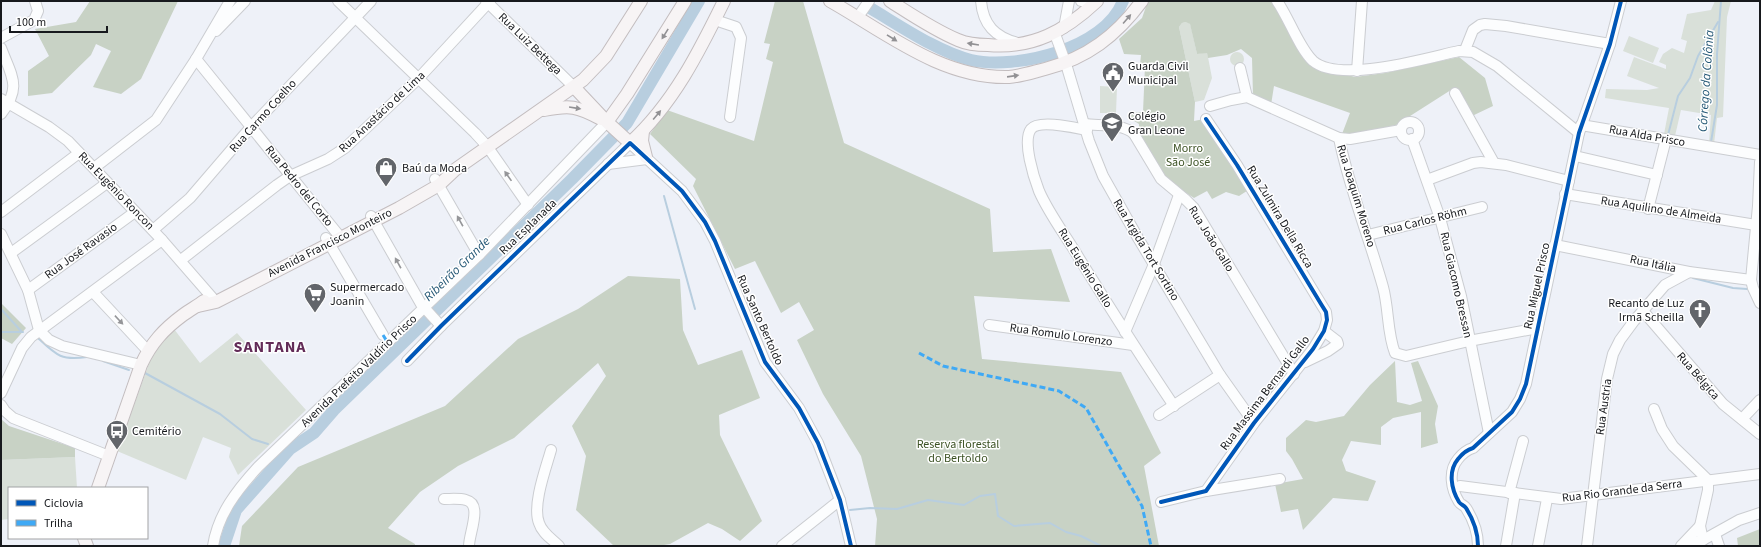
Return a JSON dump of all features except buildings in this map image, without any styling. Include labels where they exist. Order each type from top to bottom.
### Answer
[{"type":"main road","name":"Avenida Francisco Monteiro","points":[[98,487],[141,365],[157,337],[166,328],[198,306],[340,236],[437,182],[456,169],[574,87],[596,69],[641,1]]},
{"type":"main road","name":"Avenida Prefeito Valdírio Prisco","points":[[610,124],[685,1]]},
{"type":"main road","points":[[574,87],[626,139],[643,131],[672,95],[688,70],[724,1]]},
{"type":"main road","points":[[830,1],[924,56],[955,68],[993,77],[1011,77],[1090,51],[1123,24],[1142,1]]},
{"type":"main road","points":[[890,1],[943,33],[960,41],[1000,46],[1021,44],[1059,34],[1095,3]]},
{"type":"main road","points":[[539,110],[556,107],[576,107],[610,124]]},
{"type":"main road","points":[[643,131],[642,141],[646,158]]},
{"type":"street","points":[[1,38],[34,20],[38,11],[35,1]]},
{"type":"street","points":[[94,168],[156,120],[196,59],[230,1]]},
{"type":"street","points":[[209,38],[245,1]]},
{"type":"street","points":[[338,1],[487,146],[528,205]]},
{"type":"street","name":"Rua Carmo Coelho","points":[[153,230],[190,198],[251,127],[371,1]]},
{"type":"street","points":[[858,17],[869,1]]},
{"type":"street","points":[[981,1],[986,19],[996,34],[1006,40],[1021,44]]},
{"type":"street","points":[[1059,34],[1069,1]]},
{"type":"street","points":[[1081,1],[1095,3]]},
{"type":"street","points":[[1357,71],[1362,1]]},
{"type":"street","name":"Rua Miguel Prisco","points":[[1478,546],[1475,528],[1465,506],[1466,501],[1458,481],[1459,470],[1473,448],[1512,412],[1520,399],[1526,384],[1580,129],[1610,44],[1621,1]]},
{"type":"street","name":"Rua Luiz Bettega","points":[[488,2],[574,87]]},
{"type":"street","name":"Rua Anastácio de Lima","points":[[181,260],[290,176],[328,159],[345,148],[418,79],[488,2]]},
{"type":"street","points":[[1282,4],[1307,53],[1322,67],[1332,70],[1370,70],[1465,50],[1483,57],[1497,66],[1580,129]]},
{"type":"street","points":[[715,20],[736,27],[740,38],[730,117]]},
{"type":"street","points":[[1465,50],[1473,30],[1480,25],[1485,24],[1506,26],[1610,44]]},
{"type":"street","name":"Rua Argida Tort Sortino","points":[[1059,34],[1064,59],[1103,176],[1130,226],[1220,375],[1254,423]]},
{"type":"street","points":[[1,48],[13,83],[14,92],[5,102],[1,114]]},
{"type":"street","name":"Rua Pedro del Corto","points":[[196,59],[340,236]]},
{"type":"street","points":[[1210,106],[1247,97],[1240,68]]},
{"type":"street","points":[[1455,93],[1494,163]]},
{"type":"street","name":"Rua Joaquim Moreno","points":[[1247,97],[1339,138],[1343,159],[1368,235],[1387,302],[1394,351],[1397,355],[1406,356],[1469,341]]},
{"type":"street","name":"Rua Eugênio Roncon","points":[[5,102],[57,132],[94,168],[153,230],[181,260],[213,299]]},
{"type":"street","name":"Rua Zulmira Della Ricca","points":[[1206,119],[1237,165],[1326,312],[1325,330]]},
{"type":"street","points":[[1408,122],[1416,124],[1419,128],[1418,134],[1412,139],[1404,138],[1401,130],[1403,125],[1408,122]]},
{"type":"street","name":"Avenida Prefeito Valdírio Prisco","points":[[213,546],[222,514],[250,476],[426,311],[528,205],[610,124]]},
{"type":"street","name":"Rua João Gallo","points":[[1040,125],[1069,126],[1085,124],[1129,130],[1138,140],[1161,179],[1194,208],[1294,374]]},
{"type":"street","name":"Rua Eugênio Gallo","points":[[1040,125],[1031,130],[1028,139],[1029,157],[1038,187],[1050,211],[1133,345],[1174,406]]},
{"type":"street","name":"Rua Alda Prisco","points":[[1580,129],[1666,139],[1760,155]]},
{"type":"street","points":[[1339,138],[1350,139],[1401,130]]},
{"type":"street","name":"Rua Santo Bertoldo","points":[[626,139],[682,191],[705,222],[717,246],[765,362],[809,424],[831,472],[840,500],[851,546]]},
{"type":"street","name":"Rua Esplanada","points":[[439,324],[608,164],[626,139]]},
{"type":"street","name":"Rua Giacomo Bressan","points":[[1412,139],[1440,218],[1461,296],[1489,433]]},
{"type":"street","points":[[1648,208],[1666,139]]},
{"type":"street","points":[[1,212],[79,153]]},
{"type":"street","points":[[1574,156],[1657,175]]},
{"type":"street","points":[[608,164],[646,158]]},
{"type":"street","points":[[1760,162],[1759,206],[1751,280],[1760,303]]},
{"type":"street","points":[[1427,180],[1473,163],[1494,163],[1569,181]]},
{"type":"street","points":[[437,182],[479,255]]},
{"type":"street","points":[[10,253],[107,183]]},
{"type":"street","name":"Rua Aquilino de Almeida","points":[[1566,194],[1756,225]]},
{"type":"street","points":[[1125,332],[1154,264],[1179,195]]},
{"type":"street","name":"Rua Carlos Röhm","points":[[1368,235],[1482,207]]},
{"type":"street","name":"Rua José Ravasio","points":[[28,290],[135,212]]},
{"type":"street","points":[[373,218],[426,311],[439,324]]},
{"type":"street","points":[[1,234],[28,290],[39,330],[49,340],[58,345],[141,365]]},
{"type":"street","points":[[1,393],[22,348],[39,330],[93,292],[162,240]]},
{"type":"street","points":[[328,241],[383,335]]},
{"type":"street","name":"Rua Itália","points":[[1556,245],[1689,272],[1751,280]]},
{"type":"street","points":[[1665,285],[1667,267]]},
{"type":"street","name":"Rua Austria","points":[[1587,546],[1607,379],[1613,354],[1620,340],[1665,285],[1689,272]]},
{"type":"street","points":[[93,292],[148,351]]},
{"type":"street","name":"Rua Bélgica","points":[[1643,311],[1723,404],[1760,434]]},
{"type":"street","name":"Avenida Prefeito Valdírio Prisco","points":[[407,361],[439,324]]},
{"type":"street","name":"Rua Romulo Lorenzo","points":[[989,325],[1133,345]]},
{"type":"street","points":[[1469,341],[1538,328]]},
{"type":"street","points":[[1303,363],[1328,351],[1338,344],[1337,340],[1325,330]]},
{"type":"street","name":"Rua Massima Bernardi Gallo","points":[[1206,491],[1254,423],[1303,363],[1325,330]]},
{"type":"street","points":[[1159,415],[1220,375]]},
{"type":"street","points":[[1742,420],[1760,400]]},
{"type":"street","points":[[1,405],[8,415],[13,418],[109,456]]},
{"type":"street","points":[[1654,409],[1662,429],[1673,446],[1708,480],[1708,490],[1700,526],[1703,540]]},
{"type":"street","points":[[1506,546],[1512,493],[1523,440]]},
{"type":"street","name":"Rua Miguel Prisco","points":[[1465,506],[1460,504],[1456,496],[1451,475],[1456,462],[1468,449],[1473,448]]},
{"type":"street","points":[[551,450],[539,495],[537,514],[538,522],[542,530],[559,546]]},
{"type":"street","name":"Rua Rio Grande da Serra","points":[[1460,486],[1546,498],[1570,499],[1760,474]]},
{"type":"street","points":[[1161,502],[1206,491],[1280,479]]},
{"type":"street","points":[[1538,546],[1546,498]]},
{"type":"street","points":[[444,499],[465,500],[474,505],[475,511],[469,546]]},
{"type":"street","points":[[782,546],[840,500]]},
{"type":"street","points":[[1682,546],[1703,540],[1739,520],[1760,513]]},
{"type":"street","points":[[1682,546],[1700,526]]},
{"type":"street","points":[[1715,534],[1719,546]]},
{"type":"shaded area","points":[[1715,1],[1731,1],[1727,17],[1723,117],[1717,118],[1714,144],[1709,143],[1711,115],[1681,110],[1675,136],[1664,134],[1669,108],[1605,98],[1606,89],[1647,90],[1659,88],[1627,76],[1634,57],[1666,69],[1666,65],[1659,62],[1663,54],[1672,48],[1684,53],[1687,41],[1681,39],[1687,14],[1711,10]]},
{"type":"shaded area","points":[[1189,22],[1191,27],[1197,54],[1207,52],[1212,78],[1204,100],[1195,102],[1179,27],[1182,23]]},
{"type":"shaded area","points":[[1629,36],[1659,48],[1653,63],[1623,51]]},
{"type":"shaded area","points":[[1234,52],[1240,52],[1244,56],[1244,62],[1240,66],[1234,66],[1230,62],[1230,56]]},
{"type":"shaded area","points":[[1100,86],[1117,87],[1116,113],[1100,113]]},
{"type":"shaded area","points":[[174,329],[200,363],[237,333],[306,410],[238,475],[229,457],[231,448],[203,437],[186,480],[117,451],[154,350],[163,337]]},
{"type":"shaded area","points":[[75,457],[77,487],[8,487],[8,519],[1,520],[1,460]]},
{"type":"green space","points":[[90,1],[178,1],[141,79],[121,94],[93,87],[111,51],[96,44],[91,55],[52,93],[28,96],[28,71],[49,56],[35,29],[76,22]]},
{"type":"green space","name":"Reserva florestal do Bertoldo","points":[[775,1],[803,1],[844,143],[990,209],[993,252],[1051,249],[1070,302],[974,296],[982,359],[1121,372],[1161,453],[1144,466],[1159,546],[875,546],[877,519],[861,456],[823,394],[797,340],[814,330],[799,302],[781,313],[755,261],[735,269],[693,186],[696,179],[650,134],[667,110],[754,141],[773,62],[766,59],[770,44],[764,43]]},
{"type":"green space","name":"Morro São José","points":[[1148,1],[1276,1],[1312,65],[1355,77],[1385,73],[1459,57],[1485,78],[1493,106],[1472,116],[1454,88],[1396,125],[1350,135],[1342,134],[1350,113],[1274,86],[1271,105],[1253,96],[1252,58],[1241,49],[1227,55],[1208,58],[1207,53],[1197,54],[1190,24],[1186,22],[1182,23],[1179,27],[1195,102],[1194,121],[1204,119],[1250,189],[1239,196],[1226,192],[1212,199],[1207,191],[1194,198],[1163,178],[1139,132],[1139,124],[1131,119],[1131,113],[1143,112],[1145,66],[1140,65],[1141,55],[1124,54],[1119,39],[1142,18]]},
{"type":"green space","points":[[628,276],[680,279],[683,330],[698,365],[742,350],[760,398],[719,415],[720,435],[762,521],[740,541],[722,529],[708,523],[670,544],[658,546],[614,546],[576,510],[586,456],[572,426],[606,376],[598,363],[514,438],[458,466],[420,492],[388,528],[415,544],[415,546],[239,546],[242,526],[298,467],[445,406],[518,339],[578,309]]},
{"type":"green space","points":[[1,303],[26,328],[12,344],[1,338]]},
{"type":"green space","points":[[1395,361],[1397,402],[1410,405],[1422,401],[1411,363],[1418,361],[1438,406],[1435,424],[1438,443],[1421,448],[1421,412],[1393,418],[1381,427],[1381,445],[1351,441],[1342,460],[1346,471],[1376,481],[1368,501],[1333,498],[1303,530],[1298,509],[1281,512],[1275,484],[1303,479],[1286,451],[1286,438],[1306,420],[1316,422],[1344,416],[1370,385]]},
{"type":"green space","points":[[1,419],[9,426],[75,448],[75,457],[1,460]]},
{"type":"green space","points":[[1760,529],[1760,546],[1738,546],[1737,538]]},
{"type":"waterway","name":"Ribeirão Grande","points":[[224,546],[236,510],[290,449],[314,433],[334,410],[572,179],[627,123],[699,1]]},
{"type":"waterway","name":"Ribeirão Grande","points":[[870,8],[932,45],[958,56],[971,60],[1011,62],[1057,52],[1079,43],[1098,32],[1113,18],[1123,1]]},
{"type":"waterway","name":"Córrego da Colônia","points":[[1711,142],[1717,105],[1717,54],[1721,1]]},
{"type":"waterway","name":"Córrego da Colônia","points":[[1668,135],[1678,96],[1690,78],[1698,56],[1718,22]]},
{"type":"waterway","points":[[664,196],[695,309]]},
{"type":"waterway","points":[[1693,278],[1733,288],[1747,289]]},
{"type":"waterway","points":[[1,309],[21,331]]},
{"type":"waterway","points":[[1,332],[23,332]]},
{"type":"waterway","points":[[38,338],[55,353],[65,357],[87,357]]},
{"type":"waterway","points":[[103,361],[129,370]]},
{"type":"waterway","points":[[145,373],[220,414],[252,439],[268,444]]},
{"type":"waterway","name":"Ribeirão Grande","points":[[282,452],[286,454]]},
{"type":"waterway","points":[[850,510],[870,508],[897,509],[928,500],[964,505],[980,496],[995,494],[998,516],[1014,526],[1050,523],[1066,532],[1081,536],[1101,546]]},
{"type":"marked path","points":[[383,335],[388,343]]},
{"type":"marked path","points":[[919,353],[943,366],[1059,391],[1086,408],[1142,506],[1151,546]]},
{"type":"cycle path","points":[[1478,546],[1475,526],[1465,507],[1459,502],[1454,491],[1452,480],[1453,469],[1458,459],[1463,454],[1473,448],[1512,412],[1520,399],[1526,384],[1579,133],[1610,44],[1621,1]]},
{"type":"cycle path","points":[[1161,502],[1206,491],[1254,423],[1313,349],[1324,331],[1327,320],[1326,312],[1237,165],[1206,119]]},
{"type":"cycle path","points":[[407,361],[441,326],[630,143],[682,191],[705,222],[715,241],[765,362],[799,408],[818,443],[840,500],[851,546]]},
{"type":"place","name":"Guarda Civil Municipal","points":[[1113,92]]},
{"type":"place","name":"Colégio Gran Leone","points":[[1112,142]]},
{"type":"place","name":"Baú da Moda","points":[[386,188]]},
{"type":"place","name":"Supermercado Joanin","points":[[315,314]]},
{"type":"place","name":"Recanto de Luz Irmã Scheilla","points":[[1700,330]]},
{"type":"place","name":"Cemitério","points":[[117,450]]},
{"type":"district","name":"SANTANA","points":[[270,347]]}]
